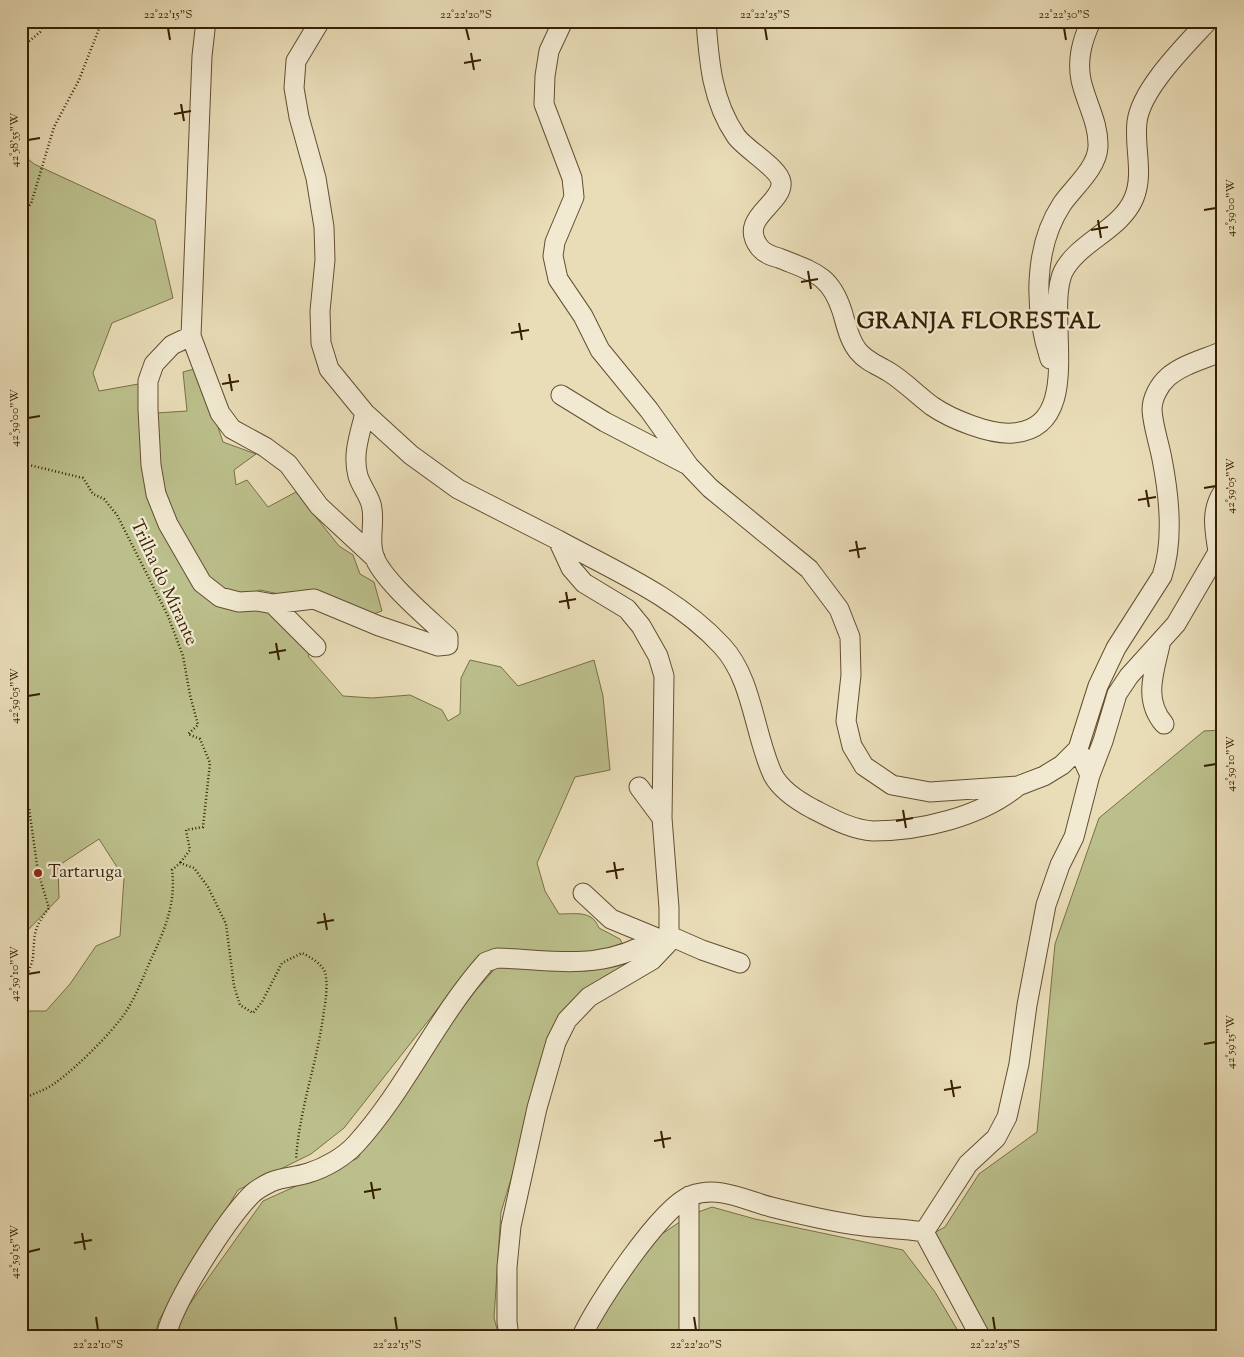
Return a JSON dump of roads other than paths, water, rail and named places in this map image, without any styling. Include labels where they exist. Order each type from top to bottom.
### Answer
[{"type":"street","points":[[191,336],[172,345],[154,364],[148,381],[151,465],[156,494],[168,524],[202,583],[220,597],[239,602],[257,601],[272,604],[314,599],[388,630],[438,646],[448,645],[448,637],[397,589],[375,558],[319,506],[288,464],[266,447],[232,429],[220,413],[191,336],[202,56],[206,21]]},
{"type":"street","points":[[320,21],[296,61],[294,88],[299,117],[316,178],[324,226],[325,260],[320,311],[321,343],[329,369],[365,413],[411,456],[458,488],[647,587],[683,610],[724,647],[746,685],[762,745],[774,776],[785,791],[805,805],[841,824],[872,831],[940,824],[1002,799],[1018,786]]},
{"type":"street","points":[[564,21],[549,52],[544,85],[544,104],[572,178],[574,197],[555,242],[553,256],[558,279],[583,316],[600,350],[650,410],[689,466],[710,488],[809,569],[839,609],[850,637],[851,676],[846,721],[852,746],[864,766],[892,785],[930,792],[1018,786],[1044,776],[1062,765],[1078,749],[1098,686],[1116,648],[1162,576],[1166,565],[1168,515],[1163,466],[1152,410],[1155,393],[1168,377],[1195,361],[1223,351]]},
{"type":"street","points":[[706,21],[711,76],[718,103],[737,137],[776,173],[781,182],[779,192],[762,210],[754,226],[755,241],[762,252],[826,280],[836,293],[856,350],[871,364],[890,372],[945,415],[1005,434],[1023,432],[1038,426],[1046,416],[1059,381],[1058,288],[1064,270],[1124,214],[1134,200],[1138,186],[1137,124],[1140,105],[1208,21]]},
{"type":"street","points":[[1059,381],[1049,356],[1041,311],[1040,257],[1048,230],[1062,205],[1092,164],[1098,148],[1097,132],[1091,104],[1082,81],[1079,60],[1083,38],[1091,21]]},
{"type":"street","points":[[561,395],[605,422],[689,466]]},
{"type":"street","points":[[365,413],[355,453],[358,477],[371,505],[373,525],[370,540],[375,558]]},
{"type":"street","points":[[924,1232],[968,1164],[996,1138],[1007,1117],[1019,1064],[1027,1005],[1046,905],[1060,864],[1074,837],[1090,775],[1103,741],[1117,694],[1128,676],[1176,624],[1220,550],[1213,516],[1216,502],[1223,492]]},
{"type":"street","points":[[510,1336],[507,1322],[507,1267],[511,1226],[537,1108],[556,1042],[567,1020],[589,997],[652,960],[665,939],[662,818],[664,676],[658,656],[641,626],[626,609],[584,583],[570,568],[558,540]]},
{"type":"street","points":[[272,604],[316,647]]},
{"type":"street","points":[[1160,643],[1151,684],[1151,700],[1155,714],[1164,724]]},
{"type":"street","points":[[1078,749],[1090,775]]},
{"type":"street","points":[[639,787],[662,818]]},
{"type":"street","points":[[583,893],[611,918],[665,939],[740,963]]},
{"type":"street","points":[[166,1336],[179,1302],[233,1216],[254,1193],[273,1182],[310,1173],[344,1156],[357,1144],[486,962],[497,958],[554,962],[608,959],[665,939]]},
{"type":"street","points":[[582,1336],[604,1295],[640,1246],[668,1212],[689,1196],[710,1192],[727,1192],[770,1207],[856,1225],[924,1232]]},
{"type":"street","points":[[689,1196],[689,1336]]},
{"type":"street","points":[[924,1232],[980,1336]]},
{"type":"place","name":"Tartaruga","points":[[38,873]]},
{"type":"district","name":"GRANJA FLORESTAL","points":[[979,323]]}]
